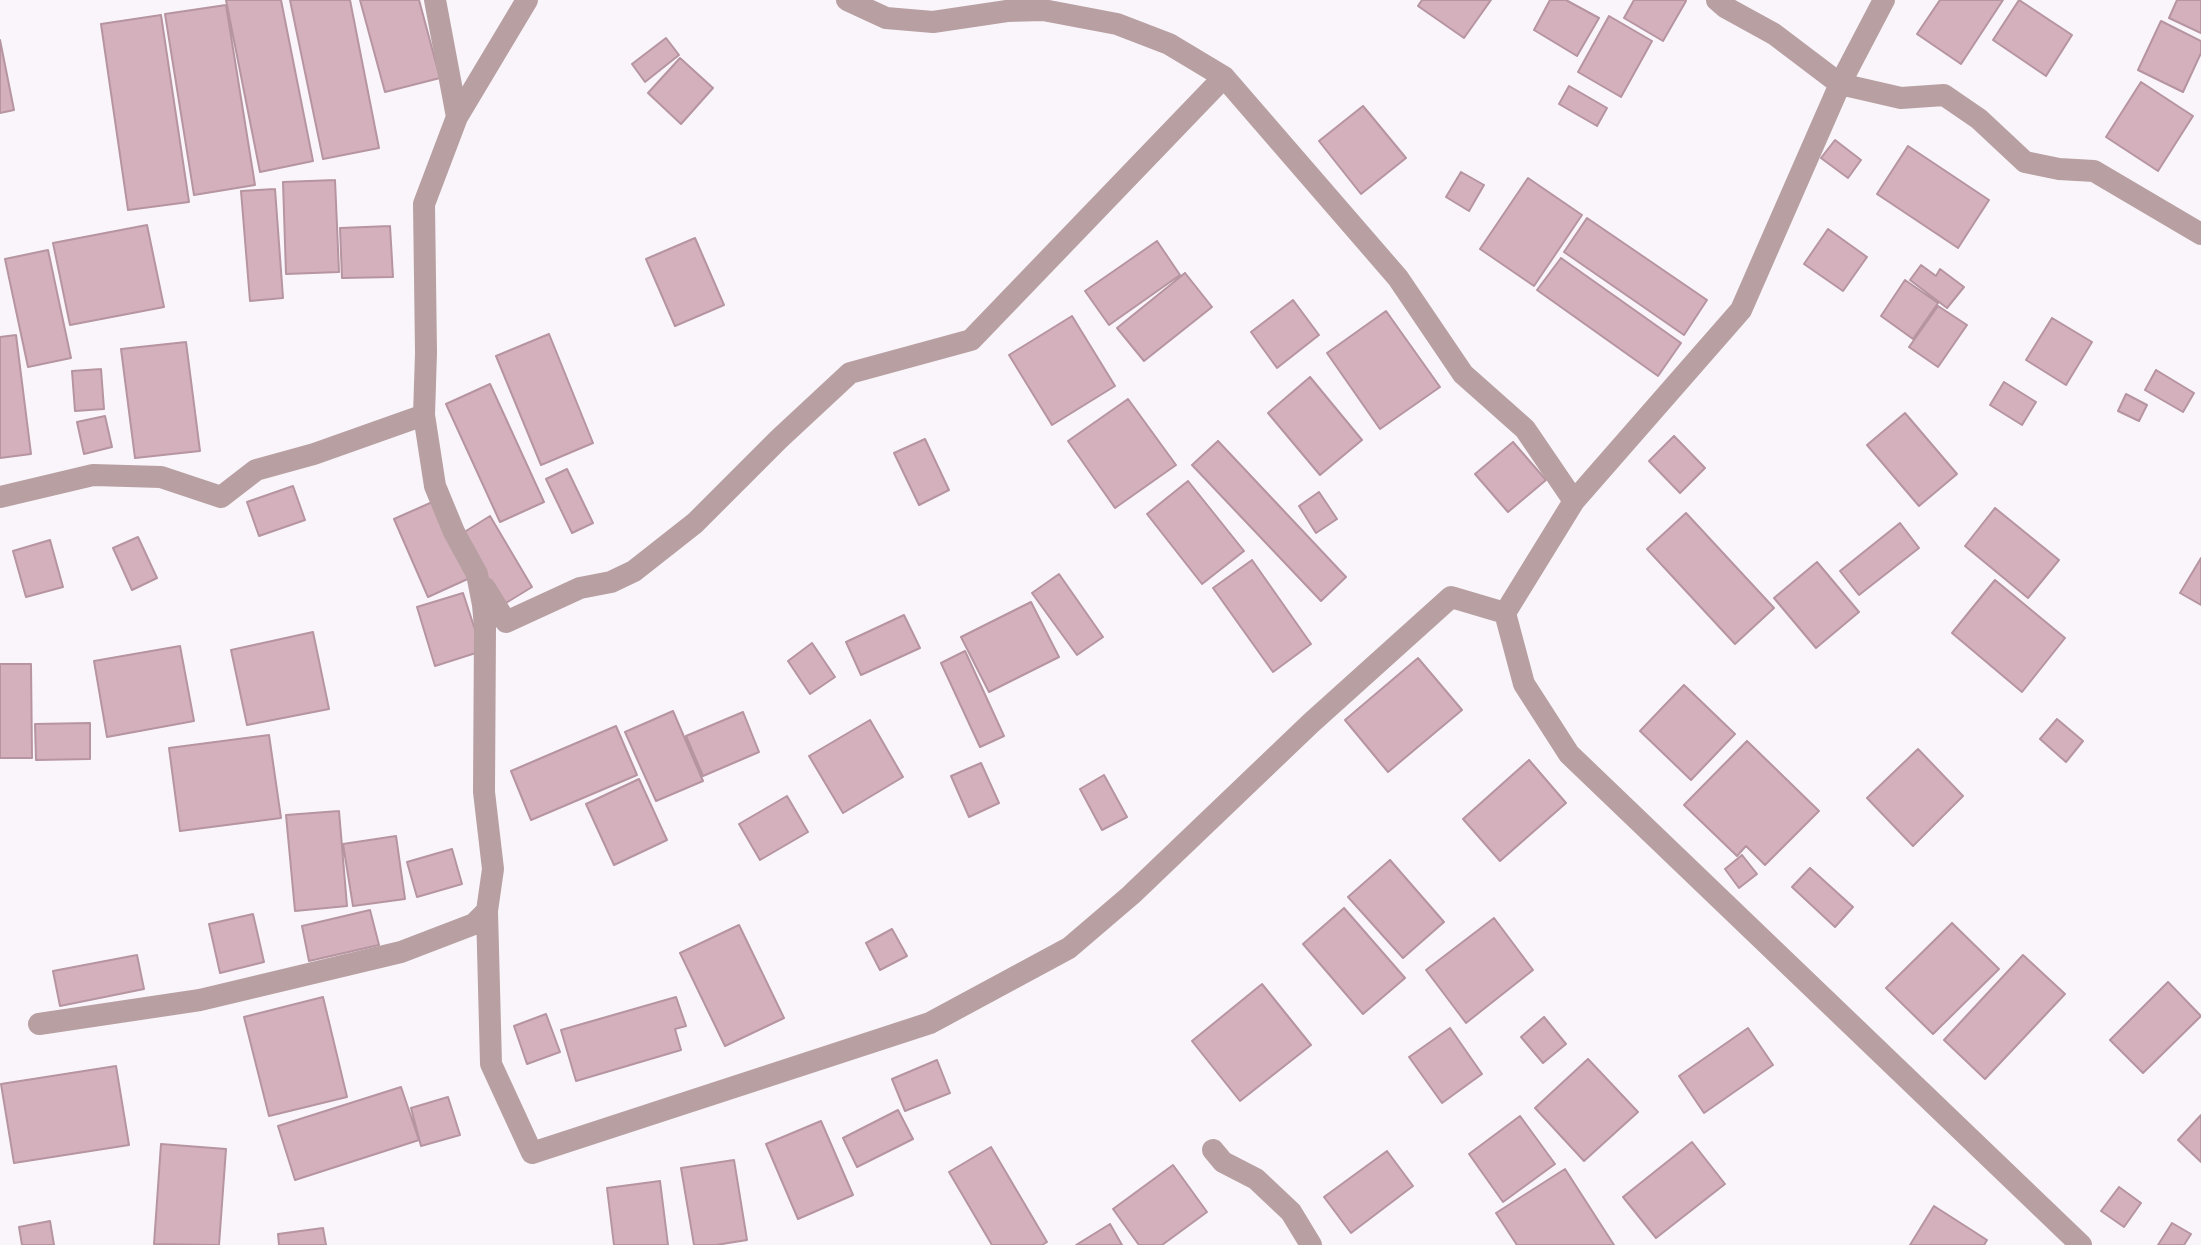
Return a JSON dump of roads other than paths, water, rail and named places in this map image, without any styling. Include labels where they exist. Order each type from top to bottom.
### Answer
[{"type":"street","points":[[435,0],[457,117]]},
{"type":"street","points":[[527,0],[457,117],[424,204],[424,415],[435,486],[454,532],[506,622],[580,588],[611,582],[634,571],[695,523],[850,373],[971,340],[1224,77]]},
{"type":"street","points":[[847,0],[886,18],[933,22],[1007,11],[1043,10],[1117,24],[1169,44],[1224,77],[1398,278],[1463,374],[1525,429],[1574,501]]},
{"type":"street","points":[[1717,0],[1774,34],[1840,84],[1901,98],[1944,95],[1979,119],[2025,162],[2059,169],[2094,171],[2201,234]]},
{"type":"street","points":[[1884,0],[1840,84],[1741,310],[1574,501],[1505,613],[1524,684],[1569,754],[2081,1245]]},
{"type":"street","points":[[0,497],[93,475],[161,477],[221,497],[256,470],[314,454],[424,415]]},
{"type":"street","points":[[477,574],[485,627],[484,792],[493,869],[487,911],[491,1064],[532,1153],[930,1023],[1069,948],[1131,895],[1311,723],[1451,597],[1505,613]]},
{"type":"street","points":[[39,1024],[200,1000],[401,952],[474,924],[487,911]]},
{"type":"street","points":[[1213,1150],[1223,1162],[1256,1179],[1291,1212],[1311,1245]]}]
